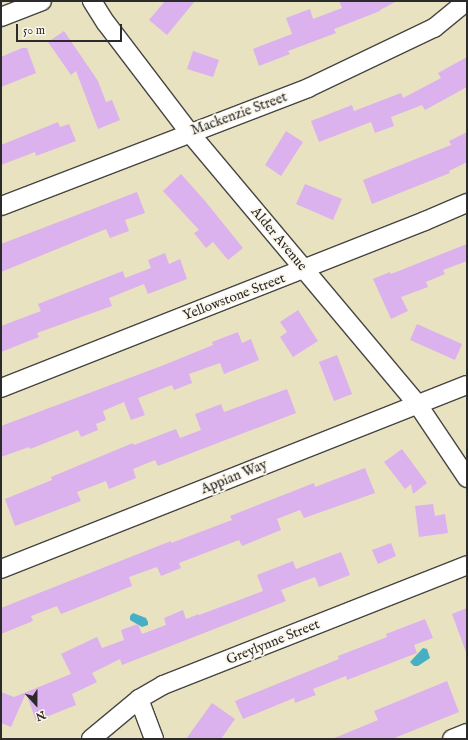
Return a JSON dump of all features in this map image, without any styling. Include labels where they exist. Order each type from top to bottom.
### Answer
[{"type":"street","points":[[1,17],[42,1]]},
{"type":"street","name":"Alder Avenue","points":[[92,1],[106,23],[189,132],[418,405],[467,478]]},
{"type":"street","name":"Mackenzie Street","points":[[1,206],[189,132],[308,88],[357,66],[434,28],[467,1]]},
{"type":"street","name":"Yellowstone Street","points":[[1,388],[467,203]]},
{"type":"street","name":"Appian Way","points":[[1,569],[467,385]]},
{"type":"street","name":"Greylynne Street","points":[[91,739],[139,699],[163,686],[467,565]]},
{"type":"street","points":[[139,699],[154,739]]},
{"type":"street","points":[[452,739],[467,733]]},
{"type":"water","points":[[133,613],[146,618],[148,625],[142,627],[130,620],[130,616]]},
{"type":"water","points":[[423,648],[427,649],[430,658],[418,666],[414,666],[410,662]]},
{"type":"building","points":[[165,1],[195,1],[167,35],[149,20]]},
{"type":"building","points":[[339,1],[397,1],[380,11],[334,29],[336,33],[288,51],[290,54],[259,66],[253,49],[292,34],[286,18],[310,9],[313,19],[342,8]]},
{"type":"building","points":[[64,31],[98,81],[106,102],[112,100],[120,120],[98,129],[76,71],[71,75],[48,42]]},
{"type":"building","points":[[22,48],[27,48],[36,73],[1,87],[1,57]]},
{"type":"building","points":[[193,51],[219,60],[213,77],[187,69]]},
{"type":"building","points":[[467,57],[467,87],[425,110],[422,105],[391,117],[394,126],[375,133],[371,122],[319,142],[311,121],[352,105],[354,111],[401,93],[403,98],[441,78],[438,73]]},
{"type":"building","points":[[58,122],[60,127],[69,124],[76,141],[36,156],[35,152],[1,165],[1,145]]},
{"type":"building","points":[[286,131],[303,142],[281,176],[265,165]]},
{"type":"building","points":[[467,132],[467,162],[449,171],[450,173],[372,204],[363,180],[451,145],[449,141]]},
{"type":"building","points":[[181,174],[243,248],[228,260],[213,242],[206,248],[194,233],[199,230],[163,191]]},
{"type":"building","points":[[305,184],[342,199],[333,220],[296,204]]},
{"type":"building","points":[[137,192],[145,213],[125,220],[129,231],[110,238],[106,229],[1,272],[1,244]]},
{"type":"building","points":[[467,244],[467,261],[443,270],[445,274],[426,282],[428,287],[401,297],[408,311],[391,319],[373,279],[390,272],[391,274]]},
{"type":"building","points":[[165,253],[169,264],[180,259],[187,279],[148,294],[144,284],[109,298],[112,306],[37,333],[39,337],[1,352],[1,326],[41,311],[38,304],[123,271],[125,278],[151,268],[148,260]]},
{"type":"building","points":[[298,310],[318,341],[293,357],[280,337],[287,332],[280,322]]},
{"type":"building","points":[[417,324],[462,344],[455,360],[410,340]]},
{"type":"building","points":[[238,332],[242,343],[251,339],[259,360],[224,374],[220,363],[189,374],[192,383],[174,390],[172,385],[138,398],[145,415],[131,420],[124,402],[103,411],[106,420],[96,424],[98,430],[81,437],[78,430],[30,449],[29,447],[1,457],[1,426],[164,365],[213,345],[212,342]]},
{"type":"building","points":[[337,355],[352,394],[334,401],[319,362]]},
{"type":"building","points":[[287,389],[296,413],[158,466],[155,460],[133,469],[136,478],[109,489],[106,481],[77,492],[81,501],[15,526],[5,499],[52,480],[51,477],[133,443],[134,445],[176,429],[180,438],[201,430],[195,414],[221,404],[224,412]]},
{"type":"building","points":[[402,449],[427,483],[413,494],[411,484],[405,489],[384,462]]},
{"type":"building","points":[[365,468],[375,493],[304,518],[300,510],[277,519],[281,530],[242,546],[239,540],[179,563],[181,568],[161,576],[157,567],[129,577],[132,586],[61,614],[57,606],[31,616],[33,621],[1,634],[1,608],[171,541],[171,543],[232,520],[230,516],[314,483],[315,487]]},
{"type":"building","points":[[433,504],[435,516],[445,514],[448,533],[419,537],[415,506]]},
{"type":"building","points":[[391,543],[396,556],[378,564],[372,550]]},
{"type":"building","points":[[341,552],[350,575],[319,587],[315,577],[281,590],[286,601],[122,665],[120,659],[92,673],[97,682],[72,694],[76,705],[36,721],[26,693],[11,727],[1,723],[1,692],[14,697],[71,674],[61,654],[97,637],[102,648],[124,640],[121,630],[138,624],[142,634],[166,625],[164,618],[183,610],[186,619],[199,615],[263,591],[257,575],[293,561],[296,569]]},
{"type":"building","points":[[467,608],[467,652],[466,652],[452,614]]},
{"type":"building","points":[[425,619],[433,638],[414,645],[417,653],[347,680],[346,676],[313,689],[316,695],[295,703],[294,698],[243,719],[235,701],[339,659],[338,656],[387,637],[386,634]]},
{"type":"building","points":[[447,681],[459,712],[392,739],[332,739],[378,720],[374,711]]},
{"type":"building","points":[[212,703],[235,719],[221,739],[186,739]]}]
